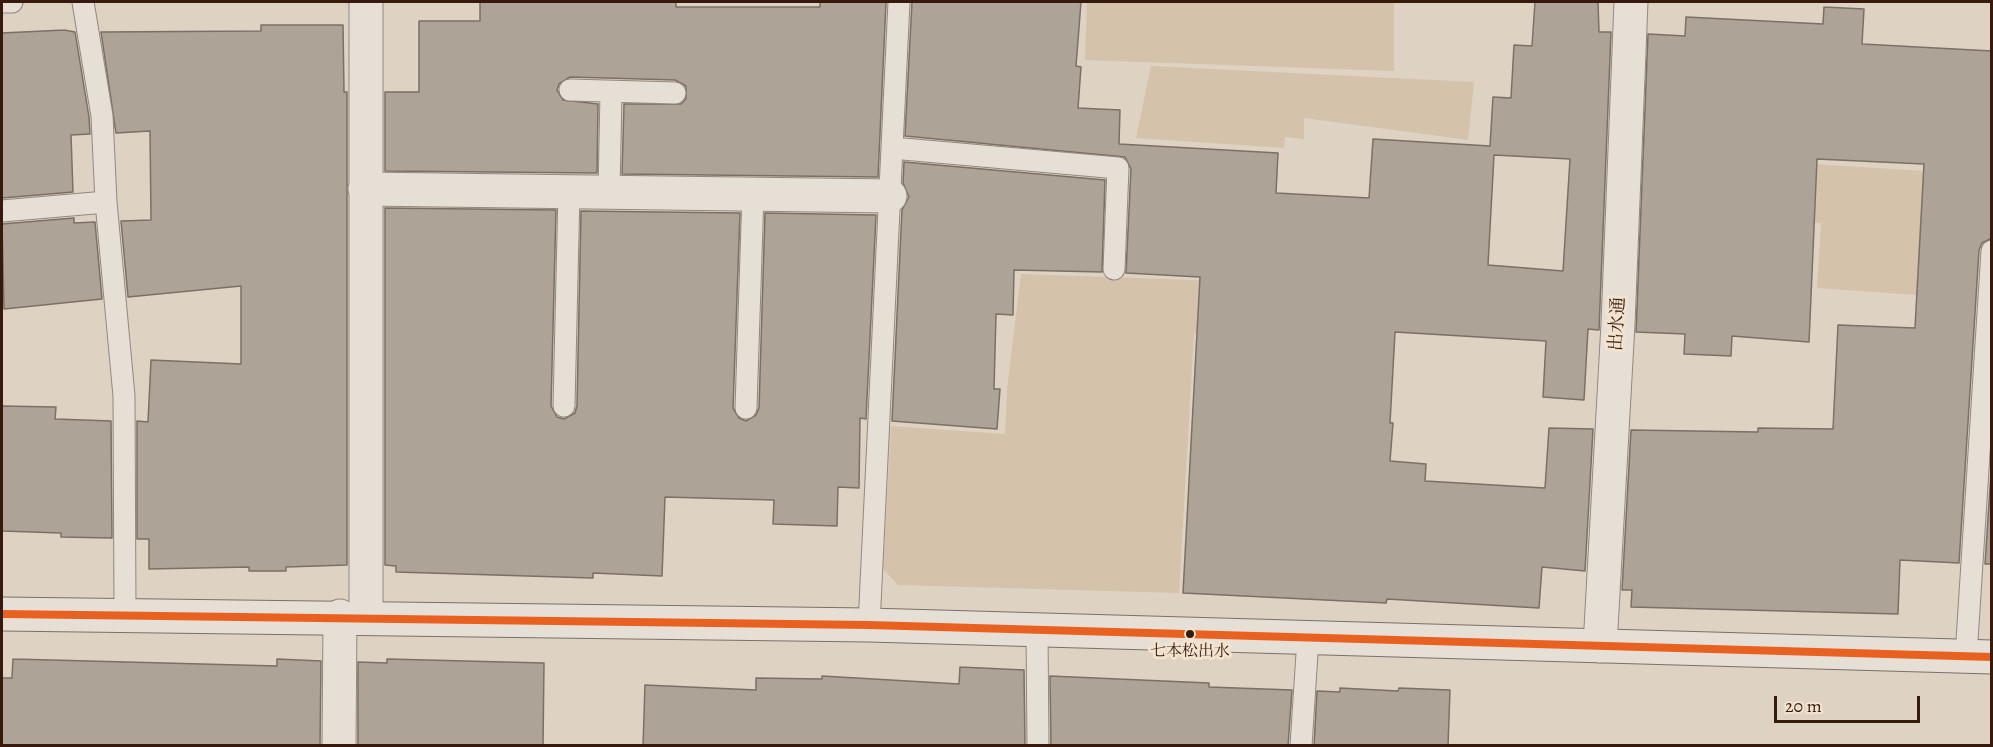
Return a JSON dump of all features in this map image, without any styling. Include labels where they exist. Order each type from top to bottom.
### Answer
[{"type":"street","points":[[339,746],[353,616],[365,189],[366,2]]},
{"type":"street","name":"出水通","points":[[1600,646],[1618,312],[1631,2]]},
{"type":"street","points":[[365,189],[890,196]]},
{"type":"street","points":[[2,614],[353,616],[869,625],[1979,657]]},
{"type":"lane","points":[[2,2],[12,2]]},
{"type":"lane","points":[[83,2],[102,116],[106,202],[124,396],[125,614]]},
{"type":"lane","points":[[869,625],[899,2]]},
{"type":"lane","points":[[570,90],[675,93]]},
{"type":"lane","points":[[609,193],[610,92]]},
{"type":"lane","points":[[891,148],[1118,168],[1113,269]]},
{"type":"lane","points":[[564,406],[569,192]]},
{"type":"lane","points":[[746,408],[753,194]]},
{"type":"lane","points":[[2,211],[106,202]]},
{"type":"lane","points":[[1979,657],[1992,251]]},
{"type":"lane","points":[[1037,630],[1038,746]]},
{"type":"lane","points":[[1301,746],[1308,638]]},
{"type":"shaded area","points":[[1087,2],[1394,2],[1394,71],[1085,60]]},
{"type":"shaded area","points":[[1151,66],[1474,82],[1468,140],[1304,118],[1304,139],[1285,137],[1284,148],[1136,138]]},
{"type":"shaded area","points":[[1796,163],[1925,171],[1917,295],[1817,288],[1821,223],[1802,221]]},
{"type":"shaded area","points":[[1021,274],[1276,283],[1272,336],[1194,333],[1179,593],[898,585],[883,569],[891,426],[1005,434],[1007,389]]},
{"type":"building","points":[[480,2],[676,2],[676,7],[820,7],[820,2],[886,2],[878,177],[622,174],[624,104],[681,104],[686,99],[686,86],[675,80],[570,77],[559,84],[557,90],[563,100],[598,104],[597,173],[385,171],[385,92],[419,92],[419,21],[480,21]]},
{"type":"building","points":[[912,2],[1081,2],[1076,66],[1081,67],[1078,108],[1120,110],[1119,144],[1278,153],[1276,193],[1369,198],[1373,139],[1490,146],[1493,97],[1511,98],[1514,45],[1532,46],[1535,2],[1598,2],[1599,32],[1611,32],[1599,330],[1588,329],[1584,400],[1543,397],[1546,341],[1395,332],[1390,423],[1393,423],[1390,461],[1426,464],[1425,481],[1545,488],[1549,428],[1593,429],[1585,571],[1542,567],[1539,608],[1387,599],[1386,603],[1183,593],[1200,277],[1126,273],[1131,169],[1125,157],[905,136]],"holes":[[[1494,155],[1570,159],[1563,271],[1488,265]]]},
{"type":"building","points":[[1824,7],[1864,9],[1862,44],[1992,51],[1992,238],[1982,243],[1979,250],[1959,563],[1900,560],[1898,614],[1631,607],[1632,590],[1622,590],[1631,430],[1758,432],[1758,428],[1833,429],[1838,325],[1915,328],[1924,164],[1817,159],[1809,342],[1732,336],[1731,356],[1684,354],[1685,334],[1636,332],[1648,34],[1685,36],[1686,17],[1823,24]]},
{"type":"building","points":[[261,25],[343,25],[344,92],[347,92],[347,565],[286,567],[286,571],[249,571],[249,567],[149,569],[149,539],[137,539],[137,421],[148,422],[151,360],[241,364],[241,286],[128,297],[121,221],[151,220],[150,131],[116,133],[101,32],[261,31]]},
{"type":"building","points":[[64,30],[75,32],[90,134],[71,135],[73,192],[2,198],[2,33]]},
{"type":"building","points":[[904,162],[1105,180],[1102,272],[1014,270],[1013,315],[996,314],[994,389],[1000,389],[997,429],[892,421],[902,210],[909,197],[903,183]]},
{"type":"building","points":[[385,208],[556,210],[551,406],[557,417],[564,419],[575,413],[577,406],[581,211],[740,213],[733,408],[739,418],[746,421],[756,415],[759,408],[765,213],[876,215],[866,419],[860,418],[859,488],[838,487],[837,526],[773,524],[774,500],[665,497],[662,576],[593,573],[593,578],[396,572],[396,566],[385,565]]},
{"type":"building","points":[[74,218],[74,223],[95,222],[102,299],[4,309],[2,224]]},
{"type":"building","points":[[2,406],[56,407],[55,419],[111,421],[112,538],[61,537],[61,533],[2,531]]},
{"type":"building","points":[[1992,458],[1992,564],[1985,564]]},
{"type":"building","points":[[13,659],[277,666],[277,659],[321,661],[320,746],[2,746],[2,678],[12,678]]},
{"type":"building","points":[[387,659],[544,663],[543,746],[358,746],[358,662],[387,663]]},
{"type":"building","points":[[960,667],[1024,670],[1025,746],[643,746],[645,685],[756,690],[756,678],[822,679],[822,676],[959,684]]},
{"type":"building","points":[[1050,676],[1209,683],[1209,687],[1292,690],[1288,746],[1051,746]]},
{"type":"building","points":[[1340,688],[1398,691],[1399,688],[1450,690],[1448,746],[1314,746],[1317,691],[1340,692]]},
{"type":"transit line","points":[[2,614],[869,625],[1992,657]]},
{"type":"place","name":"七本松出水","points":[[1190,634]]}]
